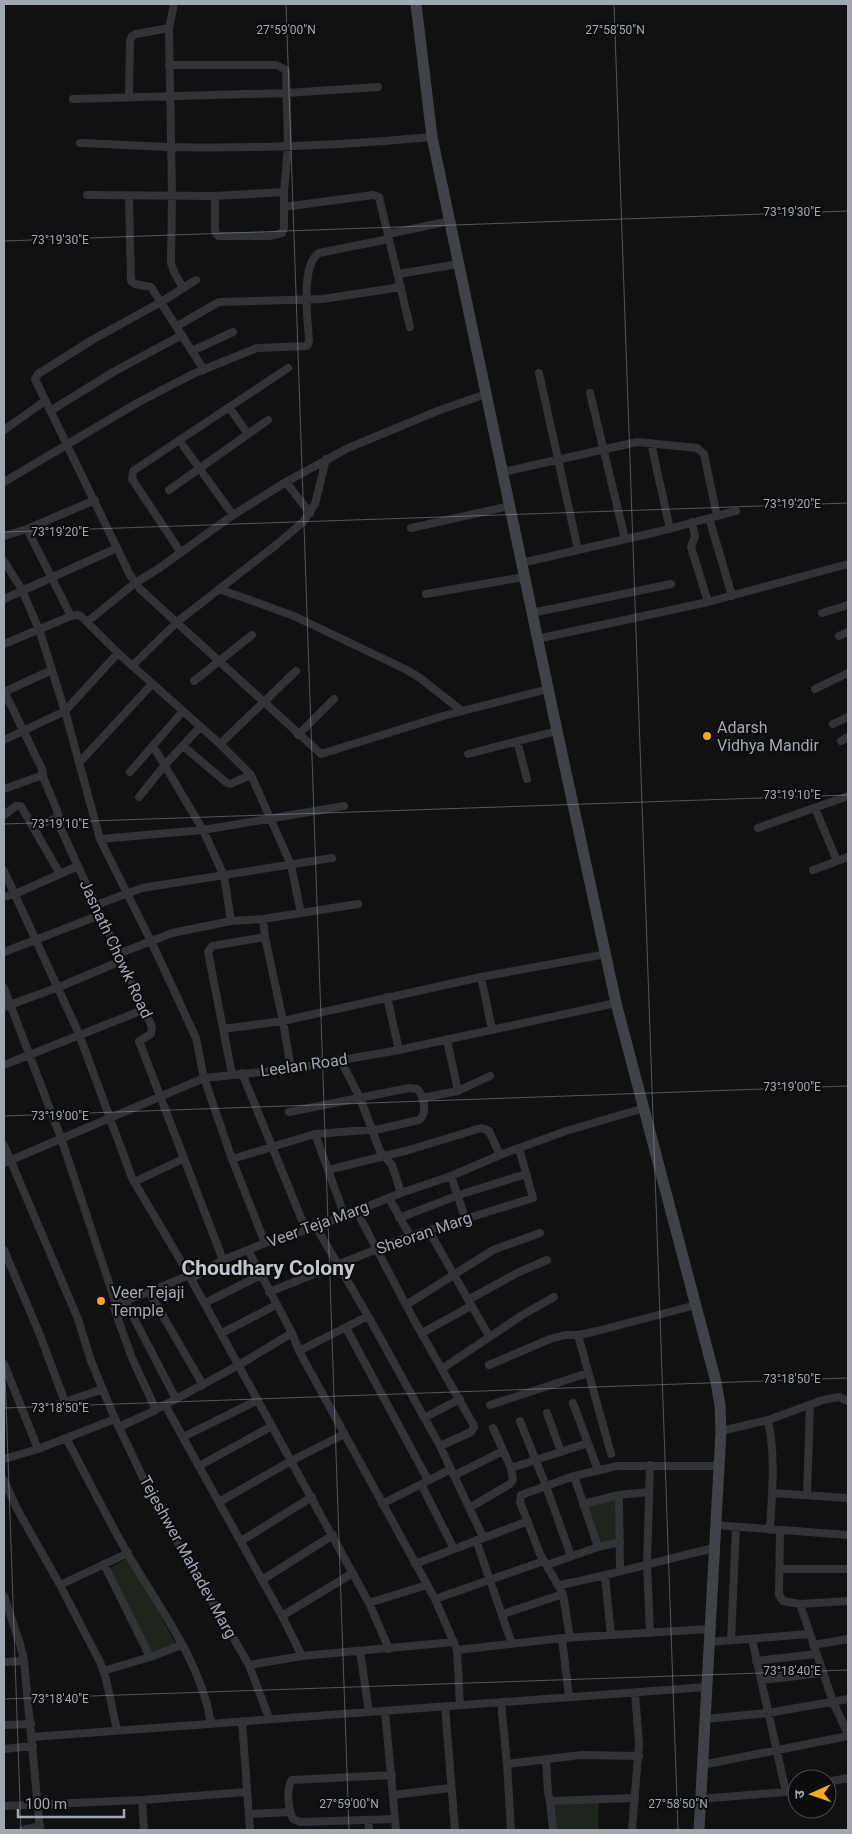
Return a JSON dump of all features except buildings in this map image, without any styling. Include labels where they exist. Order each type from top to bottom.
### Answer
[{"type":"main road","points":[[416,4],[432,137],[537,639],[616,1002],[716,1382],[720,1405],[721,1431],[699,1830]]},
{"type":"street","points":[[174,4],[169,28],[172,263],[174,272],[183,288]]},
{"type":"street","points":[[129,97],[130,41],[132,36],[169,28]]},
{"type":"street","points":[[169,65],[276,65],[286,70],[288,146],[284,192],[284,228],[282,233],[278,235],[218,236],[215,231],[215,196]]},
{"type":"street","points":[[73,99],[287,93],[378,87]]},
{"type":"street","points":[[80,143],[171,147],[288,146],[432,137]]},
{"type":"street","points":[[87,195],[215,196],[284,192]]},
{"type":"street","points":[[284,207],[376,195],[380,201],[410,327]]},
{"type":"street","points":[[129,196],[131,281],[135,284],[151,286],[204,370]]},
{"type":"street","points":[[4,482],[179,380],[257,348],[307,346],[309,341],[307,299],[309,270],[310,263],[316,255],[450,221]]},
{"type":"street","points":[[398,274],[459,264]]},
{"type":"street","points":[[196,280],[161,302],[92,340],[36,376],[36,382],[45,401],[135,583],[298,735],[317,756],[462,712],[548,689]]},
{"type":"street","points":[[177,326],[218,302],[323,299],[401,286]]},
{"type":"street","points":[[192,351],[233,332]]},
{"type":"street","points":[[50,411],[115,371],[182,334]]},
{"type":"street","points":[[181,553],[131,476],[133,471],[288,368]]},
{"type":"street","points":[[539,373],[578,550]]},
{"type":"street","points":[[590,393],[624,539]]},
{"type":"street","points":[[87,622],[135,583],[181,553],[233,515],[326,459],[440,410],[486,394]]},
{"type":"street","points":[[4,430],[45,401]]},
{"type":"street","points":[[229,408],[248,434]]},
{"type":"street","points":[[169,490],[268,420]]},
{"type":"street","points":[[179,440],[233,515]]},
{"type":"street","points":[[503,472],[637,442],[697,448],[705,458],[713,517],[732,596]]},
{"type":"street","points":[[651,443],[670,529]]},
{"type":"street","points":[[132,666],[177,622],[276,546],[310,513],[315,504],[326,459]]},
{"type":"street","points":[[286,482],[310,513]]},
{"type":"street","points":[[4,536],[27,529],[95,500]]},
{"type":"street","points":[[411,528],[510,506]]},
{"type":"street","points":[[522,563],[670,529],[736,511]]},
{"type":"street","points":[[692,522],[695,536],[691,547],[708,602]]},
{"type":"street","points":[[27,529],[71,616]]},
{"type":"street","points":[[4,599],[117,548]]},
{"type":"street","points":[[4,561],[22,590],[38,628],[65,711],[100,839],[151,941],[196,1038],[204,1078],[232,1159],[265,1243]]},
{"type":"street","points":[[537,639],[708,602],[848,564]]},
{"type":"street","points":[[426,594],[524,577]]},
{"type":"street","points":[[532,612],[672,584]]},
{"type":"street","points":[[219,589],[294,616],[406,670],[420,678],[462,712]]},
{"type":"street","points":[[822,613],[848,605]]},
{"type":"street","points":[[4,644],[38,628],[71,616],[78,615],[87,622],[118,653],[220,744],[251,775],[291,865],[301,913]]},
{"type":"street","points":[[839,636],[848,632]]},
{"type":"street","points":[[194,681],[252,635]]},
{"type":"street","points":[[4,740],[65,711],[118,653]]},
{"type":"street","points":[[4,692],[52,670]]},
{"type":"street","points":[[220,744],[296,671]]},
{"type":"street","points":[[815,689],[848,673]]},
{"type":"street","points":[[79,763],[152,684]]},
{"type":"street","name":"Jasnath Chowk Road","points":[[4,692],[42,769],[59,817],[60,827],[152,1031],[149,1036],[139,1042],[183,1159],[224,1260]]},
{"type":"street","points":[[298,735],[334,698]]},
{"type":"street","points":[[130,772],[183,712]]},
{"type":"street","points":[[833,724],[848,717]]},
{"type":"street","points":[[139,797],[164,766],[200,727]]},
{"type":"street","points":[[468,754],[557,731]]},
{"type":"street","points":[[517,741],[527,779]]},
{"type":"street","points":[[183,746],[227,783],[251,775]]},
{"type":"street","points":[[156,751],[203,830],[224,876],[231,921]]},
{"type":"street","points":[[4,790],[43,775]]},
{"type":"street","points":[[758,828],[848,796]]},
{"type":"street","points":[[4,815],[16,806],[20,806],[60,874]]},
{"type":"street","points":[[100,839],[203,830],[344,806]]},
{"type":"street","points":[[815,808],[837,861]]},
{"type":"street","points":[[34,827],[59,817]]},
{"type":"street","points":[[813,870],[848,857]]},
{"type":"street","points":[[96,905],[126,893],[152,886],[332,858]]},
{"type":"street","points":[[4,897],[78,866]]},
{"type":"street","points":[[4,870],[79,1034],[134,1182],[206,1303],[333,1535],[369,1603],[388,1649]]},
{"type":"street","points":[[7,1006],[59,987],[151,941],[172,933],[231,921],[263,919],[358,904]]},
{"type":"street","points":[[4,952],[100,915]]},
{"type":"street","points":[[263,919],[291,1069]]},
{"type":"street","points":[[232,1074],[208,956],[209,948],[265,937]]},
{"type":"street","points":[[223,1030],[283,1021],[481,977],[606,954]]},
{"type":"street","points":[[481,977],[492,1029]]},
{"type":"street","points":[[4,988],[7,1006],[61,1138],[116,1304],[114,1308],[119,1326],[156,1410]]},
{"type":"street","points":[[387,997],[399,1050]]},
{"type":"street","name":"Leelan Road","points":[[7,1162],[204,1078],[291,1069],[399,1050],[616,1002]]},
{"type":"street","points":[[4,1065],[143,1010]]},
{"type":"street","points":[[447,1040],[458,1091]]},
{"type":"street","points":[[340,1059],[360,1098],[380,1151],[392,1165],[400,1192]]},
{"type":"street","points":[[242,1073],[306,1230]]},
{"type":"street","points":[[422,1098],[458,1091],[490,1076]]},
{"type":"street","points":[[232,1159],[315,1134],[372,1130],[423,1118],[424,1110],[420,1091],[409,1088],[289,1112]]},
{"type":"street","name":"Veer Teja Marg","points":[[116,1304],[190,1277],[265,1243],[316,1227],[400,1192],[451,1176],[500,1155],[576,1128],[644,1108]]},
{"type":"street","points":[[328,1170],[409,1150],[481,1128],[489,1131],[500,1155]]},
{"type":"street","points":[[315,1134],[344,1214]]},
{"type":"street","name":"Tejeshwer Mahadev Marg","points":[[4,1145],[7,1162],[78,1319],[115,1419],[158,1510],[249,1665],[269,1718]]},
{"type":"street","name":"Sheoran Marg","points":[[269,1292],[410,1236],[533,1198],[519,1148]]},
{"type":"street","points":[[134,1182],[183,1159]]},
{"type":"street","points":[[399,1218],[459,1194],[526,1174]]},
{"type":"street","points":[[451,1176],[459,1194],[465,1218]]},
{"type":"street","points":[[389,1198],[410,1236]]},
{"type":"street","points":[[356,1210],[406,1305],[473,1424],[473,1430],[440,1446]]},
{"type":"street","points":[[316,1227],[440,1446],[470,1508],[490,1579],[512,1644]]},
{"type":"street","points":[[429,1231],[489,1336]]},
{"type":"street","points":[[406,1305],[493,1250],[540,1233]]},
{"type":"street","points":[[4,1250],[65,1402],[103,1389]]},
{"type":"street","points":[[248,1250],[299,1351],[435,1599],[455,1646],[460,1705]]},
{"type":"street","points":[[422,1333],[510,1276],[547,1260]]},
{"type":"street","points":[[206,1303],[261,1275]]},
{"type":"street","points":[[150,1292],[203,1385]]},
{"type":"street","points":[[443,1368],[489,1336],[554,1297]]},
{"type":"street","points":[[125,1301],[176,1399]]},
{"type":"street","points":[[222,1333],[276,1305]]},
{"type":"street","points":[[489,1365],[550,1339],[610,1328],[696,1305]]},
{"type":"street","points":[[299,1351],[368,1316]]},
{"type":"street","points":[[346,1328],[424,1482],[454,1549]]},
{"type":"street","points":[[119,1427],[203,1385],[292,1334]]},
{"type":"street","points":[[578,1335],[611,1454]]},
{"type":"street","points":[[4,1364],[38,1449]]},
{"type":"street","points":[[490,1405],[588,1373]]},
{"type":"street","points":[[721,1431],[768,1420],[823,1400],[839,1397],[848,1401]]},
{"type":"street","points":[[424,1418],[460,1399]]},
{"type":"street","points":[[183,1437],[258,1400]]},
{"type":"street","points":[[573,1403],[598,1470]]},
{"type":"street","points":[[165,1405],[282,1616],[302,1656]]},
{"type":"street","points":[[807,1495],[810,1405]]},
{"type":"street","points":[[547,1413],[561,1452]]},
{"type":"street","points":[[4,1459],[38,1449],[115,1419]]},
{"type":"street","points":[[768,1420],[773,1451],[770,1530]]},
{"type":"street","points":[[520,1421],[571,1556]]},
{"type":"street","points":[[199,1466],[272,1426]]},
{"type":"street","points":[[470,1508],[510,1484],[513,1479],[511,1468],[494,1428]]},
{"type":"street","points":[[219,1502],[291,1461],[344,1434]]},
{"type":"street","points":[[66,1438],[128,1553],[182,1644],[204,1691],[211,1723]]},
{"type":"street","points":[[511,1468],[588,1443]]},
{"type":"street","points":[[382,1504],[424,1482],[503,1451]]},
{"type":"street","points":[[570,1697],[563,1594],[560,1585],[545,1563],[520,1502],[521,1495],[574,1476],[628,1465],[718,1466]]},
{"type":"street","points":[[650,1465],[647,1563],[650,1633]]},
{"type":"street","points":[[574,1476],[598,1546]]},
{"type":"street","points":[[4,1480],[103,1671],[117,1730]]},
{"type":"street","points":[[583,1504],[619,1495],[649,1492]]},
{"type":"street","points":[[772,1493],[848,1498]]},
{"type":"street","points":[[619,1495],[620,1571]]},
{"type":"street","points":[[241,1542],[312,1498]]},
{"type":"street","points":[[415,1564],[528,1521]]},
{"type":"street","points":[[715,1525],[848,1535]]},
{"type":"street","points":[[731,1640],[736,1527]]},
{"type":"street","points":[[780,1531],[780,1598],[787,1603],[800,1604],[848,1601],[848,1595]]},
{"type":"street","points":[[262,1580],[333,1535]]},
{"type":"street","points":[[435,1599],[490,1579],[571,1556],[598,1546],[620,1542]]},
{"type":"street","points":[[560,1585],[605,1576],[647,1563],[714,1548]]},
{"type":"street","points":[[60,1585],[128,1553]]},
{"type":"street","points":[[104,1564],[150,1657]]},
{"type":"street","points":[[780,1569],[848,1568]]},
{"type":"street","points":[[282,1616],[353,1573]]},
{"type":"street","points":[[605,1576],[611,1635]]},
{"type":"street","points":[[369,1603],[427,1585]]},
{"type":"street","points":[[502,1614],[563,1594]]},
{"type":"street","points":[[4,1596],[7,1614],[24,1661],[40,1828],[23,1830]]},
{"type":"street","points":[[702,1765],[848,1735],[816,1654],[800,1604]]},
{"type":"street","points":[[249,1665],[302,1656],[360,1651],[512,1644],[566,1638],[710,1629]]},
{"type":"street","points":[[709,1642],[810,1634]]},
{"type":"street","points":[[700,1800],[786,1792],[752,1639]]},
{"type":"street","points":[[813,1645],[848,1639]]},
{"type":"street","points":[[103,1671],[150,1657],[182,1644]]},
{"type":"street","points":[[360,1651],[369,1712]]},
{"type":"street","points":[[756,1661],[816,1654]]},
{"type":"street","points":[[4,1662],[24,1661]]},
{"type":"street","points":[[760,1680],[823,1673]]},
{"type":"street","points":[[32,1737],[269,1718],[635,1693],[707,1686]]},
{"type":"street","points":[[632,1830],[639,1756],[635,1693]]},
{"type":"street","points":[[705,1719],[768,1713],[848,1699]]},
{"type":"street","points":[[501,1702],[511,1830]]},
{"type":"street","points":[[445,1706],[450,1788],[455,1830]]},
{"type":"street","points":[[385,1711],[396,1830]]},
{"type":"street","points":[[242,1720],[250,1830]]},
{"type":"street","points":[[4,1725],[31,1724]]},
{"type":"street","points":[[4,1749],[33,1746]]},
{"type":"street","points":[[507,1764],[581,1755],[639,1756]]},
{"type":"street","points":[[546,1759],[553,1830]]},
{"type":"street","points":[[392,1775],[292,1780],[289,1786],[290,1812],[293,1819],[301,1822],[395,1819]]},
{"type":"street","points":[[394,1795],[450,1788]]},
{"type":"street","points":[[4,1806],[142,1800],[247,1792]]},
{"type":"street","points":[[550,1801],[635,1798]]},
{"type":"street","points":[[142,1800],[144,1830]]},
{"type":"street","points":[[248,1814],[290,1812]]},
{"type":"street","points":[[368,1820],[369,1830]]},
{"type":"shaded area","points":[[619,1495],[620,1542],[598,1547],[583,1504]]},
{"type":"shaded area","points":[[128,1558],[176,1644],[151,1652],[108,1569]]},
{"type":"shaded area","points":[[598,1802],[599,1830],[555,1830],[553,1804]]},
{"type":"place","name":"Adarsh Vidhya Mandir","points":[[707,736]]},
{"type":"place","name":"Veer Tejaji Temple","points":[[101,1301]]},
{"type":"district","name":"Choudhary Colony","points":[[268,1268]]}]
